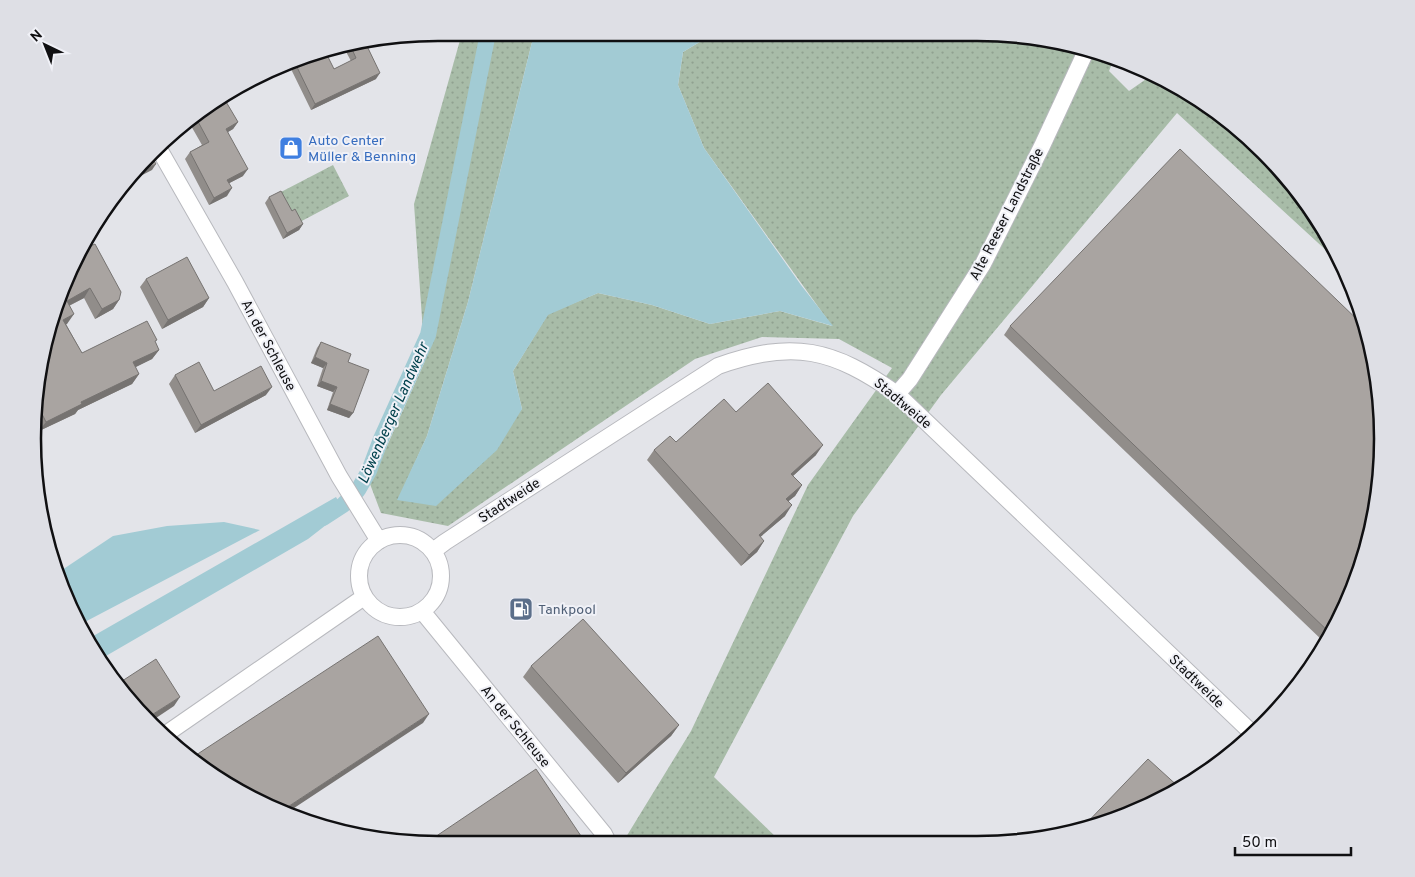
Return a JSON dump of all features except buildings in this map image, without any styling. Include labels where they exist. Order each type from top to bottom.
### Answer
[{"type":"street","name":"Alte Reeser Landstraße","points":[[897,394],[910,378],[983,264],[1042,146],[1084,56]]},
{"type":"street","name":"An der Schleuse","points":[[162,154],[235,282],[339,476],[379,541]]},
{"type":"street","name":"Stadtweide","points":[[433,551],[718,366],[745,356],[774,351],[809,351],[837,359],[871,376],[897,394],[1247,728]]},
{"type":"street","points":[[390,536],[414,537],[433,551],[439,561],[441,584],[434,600],[422,611],[410,616],[390,616],[373,607],[364,597],[360,585],[361,566],[369,549],[379,541],[390,536]]},
{"type":"street","points":[[171,731],[364,597]]},
{"type":"street","name":"An der Schleuse","points":[[422,611],[604,836]]},
{"type":"green space","points":[[460,41],[532,41],[468,302],[427,436],[398,500],[522,409],[513,371],[548,314],[598,293],[652,305],[710,324],[780,311],[832,326],[704,148],[678,85],[683,52],[701,41],[1002,42],[1054,49],[1104,62],[1112,65],[1109,71],[1129,91],[1146,79],[1175,94],[1218,123],[1275,177],[1307,218],[1327,251],[1177,113],[941,395],[853,516],[714,777],[775,836],[627,836],[691,731],[808,485],[892,368],[839,339],[762,337],[695,359],[448,526],[381,513],[370,484],[425,361],[414,204]]},
{"type":"green space","points":[[333,165],[349,196],[298,223],[281,192]]},
{"type":"water","points":[[701,41],[683,52],[678,85],[704,148],[801,285],[833,326],[780,311],[710,324],[652,305],[598,293],[548,315],[513,371],[522,409],[497,450],[436,506],[397,500],[427,436],[468,302],[532,42]]},
{"type":"water","points":[[336,497],[344,511],[308,539],[106,656],[93,636]]},
{"type":"water","points":[[224,522],[260,530],[86,621],[71,591],[63,569],[113,536],[167,526]]},
{"type":"waterway","name":"Löwenberger Landwehr","points":[[323,518],[343,505],[358,490],[369,471],[381,439],[428,335],[486,41]]},
{"type":"place","name":"Auto Center Müller & Benning","points":[[291,148]]},
{"type":"place","name":"Tankpool","points":[[521,609]]}]
